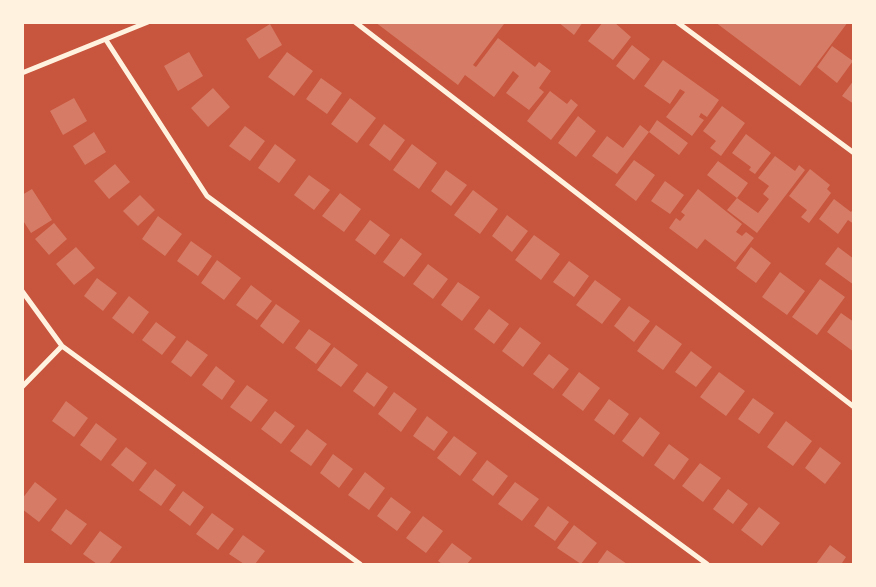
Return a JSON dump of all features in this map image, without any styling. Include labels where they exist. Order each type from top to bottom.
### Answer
[{"type":"street","points":[[22,73],[148,22]]},
{"type":"street","points":[[355,22],[854,407]]},
{"type":"street","points":[[677,22],[854,153]]},
{"type":"street","points":[[106,40],[207,196],[707,564]]},
{"type":"street","points":[[22,291],[62,346],[360,564]]},
{"type":"street","points":[[22,387],[62,346]]},
{"type":"building","points":[[375,22],[502,22],[504,24],[473,65],[476,67],[498,38],[535,67],[539,62],[551,71],[539,88],[544,92],[529,110],[506,93],[519,76],[513,71],[494,97],[465,75],[458,85]]},
{"type":"building","points":[[558,22],[583,22],[574,35]]},
{"type":"building","points":[[603,22],[614,22],[631,37],[613,60],[588,41]]},
{"type":"building","points":[[715,22],[848,22],[800,86]]},
{"type":"building","points":[[270,24],[282,45],[259,59],[246,39]]},
{"type":"building","points":[[632,45],[650,59],[634,80],[616,66]]},
{"type":"building","points":[[832,46],[853,61],[837,83],[817,67]]},
{"type":"building","points":[[189,52],[203,76],[178,91],[164,66]]},
{"type":"building","points":[[287,52],[313,71],[294,96],[268,77]]},
{"type":"building","points":[[663,60],[719,100],[707,117],[701,113],[699,117],[704,120],[692,136],[666,117],[685,92],[680,89],[670,104],[644,86]]},
{"type":"building","points":[[321,78],[342,93],[327,114],[306,99]]},
{"type":"building","points":[[854,80],[854,104],[842,96]]},
{"type":"building","points":[[213,88],[230,107],[208,127],[191,108]]},
{"type":"building","points":[[550,91],[567,104],[571,99],[578,105],[551,140],[527,121]]},
{"type":"building","points":[[74,98],[87,121],[63,135],[50,111]]},
{"type":"building","points":[[350,98],[376,118],[357,143],[331,124]]},
{"type":"building","points":[[722,106],[745,123],[721,156],[710,148],[716,141],[703,131]]},
{"type":"building","points":[[578,116],[596,131],[576,157],[558,143]]},
{"type":"building","points":[[657,120],[688,143],[679,155],[649,132]]},
{"type":"building","points":[[384,124],[405,140],[390,161],[369,145]]},
{"type":"building","points":[[640,125],[649,132],[617,174],[592,156],[607,136],[623,148]]},
{"type":"building","points":[[245,126],[265,141],[250,161],[229,146]]},
{"type":"building","points":[[94,132],[106,152],[85,165],[73,146]]},
{"type":"building","points":[[746,134],[771,153],[755,174],[749,170],[751,167],[732,153]]},
{"type":"building","points":[[275,144],[296,160],[279,183],[258,168]]},
{"type":"building","points":[[412,144],[437,163],[419,189],[393,170]]},
{"type":"building","points":[[775,156],[795,171],[799,165],[805,170],[757,233],[727,210],[737,198],[758,213],[769,199],[763,194],[769,186],[758,178]]},
{"type":"building","points":[[634,160],[655,175],[636,201],[615,185]]},
{"type":"building","points":[[718,161],[748,183],[737,198],[707,175]]},
{"type":"building","points":[[115,164],[130,182],[109,199],[94,181]]},
{"type":"building","points":[[810,169],[830,185],[827,189],[831,193],[809,223],[801,217],[807,210],[789,196]]},
{"type":"building","points":[[446,170],[467,185],[451,206],[431,191]]},
{"type":"building","points":[[309,175],[330,190],[314,210],[294,195]]},
{"type":"building","points":[[665,181],[684,195],[670,214],[651,201]]},
{"type":"building","points":[[32,189],[52,220],[31,233],[22,219],[22,195]]},
{"type":"building","points":[[698,189],[742,224],[736,232],[742,236],[746,232],[754,238],[735,262],[705,239],[697,249],[669,228],[676,218],[680,221],[685,215],[681,212]]},
{"type":"building","points":[[473,190],[498,209],[480,234],[454,215]]},
{"type":"building","points":[[340,193],[361,209],[344,232],[322,216]]},
{"type":"building","points":[[140,195],[155,210],[138,226],[123,211]]},
{"type":"building","points":[[834,199],[851,212],[854,208],[854,224],[848,220],[838,234],[819,219]]},
{"type":"building","points":[[507,215],[528,231],[512,252],[492,236]]},
{"type":"building","points":[[158,216],[182,234],[165,256],[142,239]]},
{"type":"building","points":[[370,220],[390,235],[375,255],[355,240]]},
{"type":"building","points":[[54,223],[67,239],[49,255],[35,239]]},
{"type":"building","points":[[534,235],[560,254],[541,280],[515,260]]},
{"type":"building","points":[[401,238],[422,254],[404,277],[383,262]]},
{"type":"building","points":[[191,241],[212,256],[198,276],[177,261]]},
{"type":"building","points":[[76,247],[95,268],[74,285],[56,264]]},
{"type":"building","points":[[751,247],[771,263],[756,283],[736,268]]},
{"type":"building","points":[[838,247],[854,259],[854,285],[825,264]]},
{"type":"building","points":[[217,260],[241,278],[224,300],[201,283]]},
{"type":"building","points":[[569,261],[589,276],[574,297],[553,282]]},
{"type":"building","points":[[428,264],[448,279],[433,299],[413,284]]},
{"type":"building","points":[[780,272],[805,291],[787,315],[762,297]]},
{"type":"building","points":[[97,278],[117,293],[103,311],[84,296]]},
{"type":"building","points":[[820,279],[845,297],[817,335],[792,317]]},
{"type":"building","points":[[595,280],[621,299],[602,324],[576,305]]},
{"type":"building","points":[[458,282],[480,297],[462,321],[441,305]]},
{"type":"building","points":[[251,285],[272,301],[257,320],[236,305]]},
{"type":"building","points":[[129,296],[149,312],[133,334],[112,318]]},
{"type":"building","points":[[276,304],[300,321],[283,344],[260,326]]},
{"type":"building","points":[[629,306],[650,321],[634,342],[614,326]]},
{"type":"building","points":[[489,309],[509,324],[494,344],[474,329]]},
{"type":"building","points":[[841,313],[854,322],[854,352],[827,332]]},
{"type":"building","points":[[156,322],[176,337],[162,355],[142,340]]},
{"type":"building","points":[[656,325],[682,344],[663,370],[637,351]]},
{"type":"building","points":[[520,327],[541,343],[523,367],[502,351]]},
{"type":"building","points":[[309,329],[331,344],[316,364],[295,348]]},
{"type":"building","points":[[187,340],[208,355],[191,377],[171,362]]},
{"type":"building","points":[[334,347],[358,365],[341,387],[317,370]]},
{"type":"building","points":[[691,351],[712,367],[696,387],[675,372]]},
{"type":"building","points":[[549,354],[569,369],[553,389],[533,374]]},
{"type":"building","points":[[216,366],[235,381],[222,400],[202,385]]},
{"type":"building","points":[[367,372],[388,387],[374,407],[353,391]]},
{"type":"building","points":[[579,372],[600,388],[583,411],[562,395]]},
{"type":"building","points":[[719,372],[745,391],[726,416],[700,397]]},
{"type":"building","points":[[247,385],[268,400],[251,422],[230,407]]},
{"type":"building","points":[[394,392],[417,409],[401,432],[378,414]]},
{"type":"building","points":[[753,398],[774,413],[759,434],[738,419]]},
{"type":"building","points":[[609,399],[629,414],[614,435],[594,420]]},
{"type":"building","points":[[66,401],[88,418],[74,437],[52,421]]},
{"type":"building","points":[[275,411],[295,426],[281,444],[261,429]]},
{"type":"building","points":[[427,416],[448,432],[434,451],[413,436]]},
{"type":"building","points":[[640,417],[660,433],[643,457],[622,441]]},
{"type":"building","points":[[786,421],[812,441],[793,466],[767,447]]},
{"type":"building","points":[[96,423],[117,439],[101,461],[80,445]]},
{"type":"building","points":[[307,429],[327,444],[311,466],[290,451]]},
{"type":"building","points":[[454,436],[477,453],[460,476],[437,458]]},
{"type":"building","points":[[669,444],[689,459],[674,480],[654,465]]},
{"type":"building","points":[[126,447],[147,463],[133,482],[111,465]]},
{"type":"building","points":[[820,447],[841,463],[825,484],[805,468]]},
{"type":"building","points":[[333,454],[353,469],[339,488],[320,473]]},
{"type":"building","points":[[487,460],[508,476],[493,496],[472,480]]},
{"type":"building","points":[[700,463],[721,478],[703,502],[682,486]]},
{"type":"building","points":[[155,469],[176,485],[161,506],[139,490]]},
{"type":"building","points":[[365,472],[385,488],[369,510],[348,495]]},
{"type":"building","points":[[35,482],[57,499],[39,522],[22,509],[22,499]]},
{"type":"building","points":[[515,482],[539,499],[522,521],[498,504]]},
{"type":"building","points":[[728,489],[748,504],[733,524],[713,509]]},
{"type":"building","points":[[183,491],[204,507],[190,526],[169,510]]},
{"type":"building","points":[[391,497],[411,512],[397,531],[377,516]]},
{"type":"building","points":[[548,506],[569,522],[555,541],[534,526]]},
{"type":"building","points":[[759,507],[780,523],[762,546],[741,530]]},
{"type":"building","points":[[66,509],[87,524],[71,545],[51,530]]},
{"type":"building","points":[[212,513],[234,529],[218,550],[196,534]]},
{"type":"building","points":[[423,516],[443,531],[426,553],[406,538]]},
{"type":"building","points":[[574,525],[597,543],[581,564],[557,548]]},
{"type":"building","points":[[100,531],[122,547],[109,564],[97,564],[83,554]]},
{"type":"building","points":[[243,535],[265,551],[255,564],[244,564],[229,554]]},
{"type":"building","points":[[452,543],[472,558],[467,564],[442,564],[438,561]]},
{"type":"building","points":[[830,545],[846,557],[842,563],[845,564],[816,564]]},
{"type":"building","points":[[607,550],[627,564],[597,564]]}]
